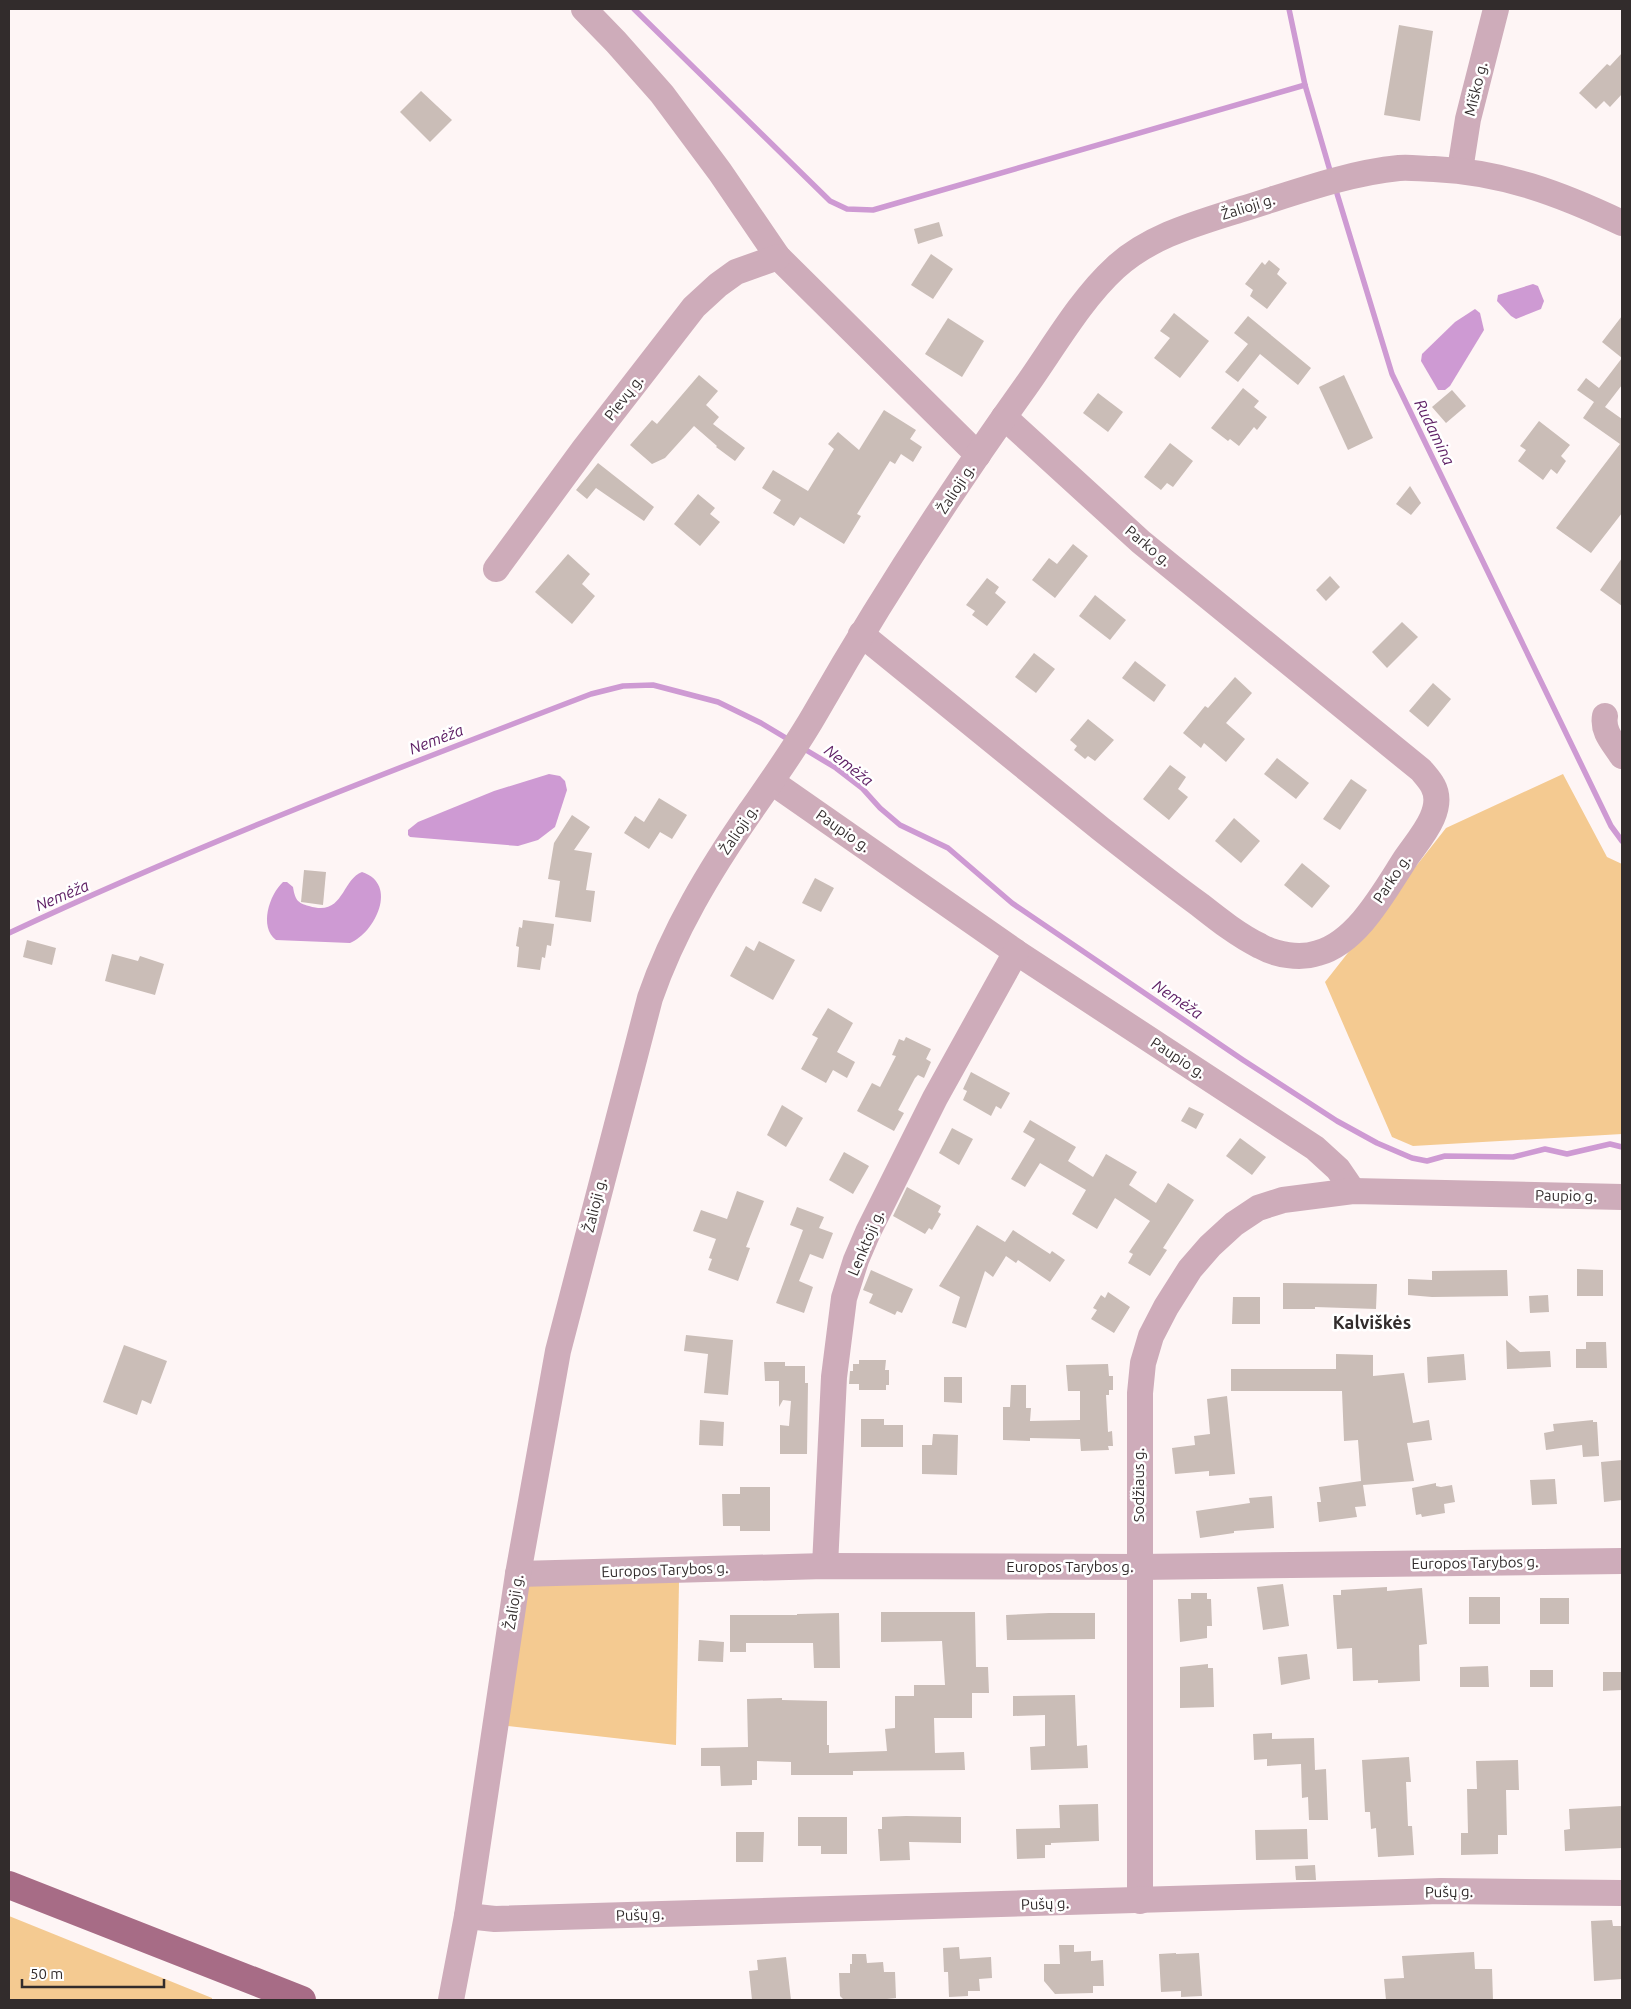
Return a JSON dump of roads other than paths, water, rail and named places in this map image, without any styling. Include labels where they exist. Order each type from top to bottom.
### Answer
[{"type":"main road","points":[[9,1885],[302,2000]]},
{"type":"street","name":"Miško g.","points":[[1460,170],[1468,120],[1496,9]]},
{"type":"street","points":[[588,12],[662,94],[720,172],[778,257],[978,455]]},
{"type":"street","name":"Žalioji g.","points":[[450,2000],[467,1916],[518,1574],[558,1351],[650,998],[662,964],[708,876],[804,734],[861,634],[978,455],[1087,300],[1116,267],[1145,246],[1188,226],[1316,186],[1400,168],[1460,170],[1513,180],[1572,200],[1622,223]]},
{"type":"street","name":"Pievų g.","points":[[496,569],[584,449],[694,307],[736,272],[778,257]]},
{"type":"street","name":"Parko g.","points":[[861,634],[1143,863],[1238,934],[1261,947],[1281,954],[1301,956],[1319,953],[1333,947],[1354,931],[1367,916],[1427,827],[1435,811],[1437,799],[1433,787],[1421,770],[1141,542],[1004,417]]},
{"type":"street","points":[[1605,716],[1604,724],[1608,735],[1622,756]]},
{"type":"street","name":"Paupio g.","points":[[779,771],[1016,952],[1315,1148],[1338,1169],[1353,1191],[1622,1197]]},
{"type":"street","name":"Lenktoji g.","points":[[825,1566],[834,1377],[844,1298],[868,1232],[935,1098],[1016,952]]},
{"type":"street","name":"Sodžiaus g.","points":[[1140,1901],[1140,1393],[1143,1363],[1151,1336],[1166,1306],[1190,1269],[1210,1246],[1234,1224],[1258,1208],[1283,1200],[1353,1191]]},
{"type":"street","name":"Europos Tarybos g.","points":[[518,1574],[825,1566],[1139,1567],[1622,1561]]},
{"type":"street","name":"Pušų g.","points":[[467,1916],[495,1919],[1442,1891],[1622,1893]]},
{"type":"waterway","points":[[634,9],[830,201],[847,209],[873,210],[1305,85]]},
{"type":"waterway","name":"Rudamina","points":[[1289,9],[1305,85],[1331,174]]},
{"type":"waterway","name":"Rudamina","points":[[1335,187],[1392,374],[1611,826],[1622,841]]},
{"type":"waterway","name":"Nemėža","points":[[9,933],[81,900],[298,808],[591,694],[623,686],[653,685],[718,702],[761,723],[791,741]]},
{"type":"waterway","name":"Nemėža","points":[[801,747],[836,768],[862,788],[880,808],[900,825],[948,848],[1012,903],[1243,1060],[1337,1121],[1377,1143],[1412,1158],[1427,1161],[1445,1156],[1513,1157],[1545,1149],[1567,1154],[1610,1144],[1622,1147]]},
{"type":"district","name":"Kalviškės","points":[[1372,1323]]}]
